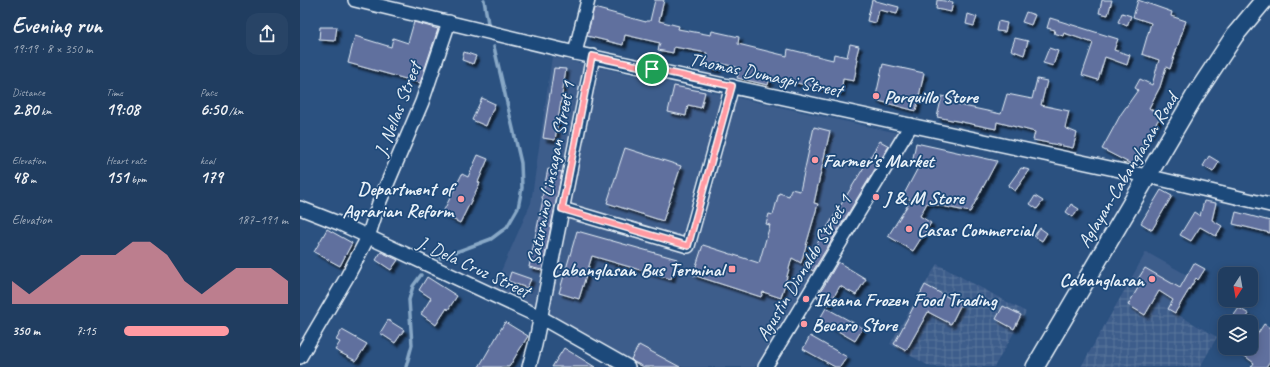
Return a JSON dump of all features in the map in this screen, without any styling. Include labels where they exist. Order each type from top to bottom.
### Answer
[{"type":"main road","name":"Aglayan-Cabanglasan Road","points":[[1035,367],[1147,176],[1222,54],[1260,3]]},
{"type":"street","name":"Thomas Dumagpi Street","points":[[355,0],[592,56],[1147,176],[1270,205]]},
{"type":"street","points":[[575,52],[588,0]]},
{"type":"street","name":"J. Nellas Street","points":[[300,357],[347,277],[368,237],[379,202],[422,102],[449,22]]},
{"type":"street","name":"Saturnino Linsagan Street 1","points":[[529,367],[592,56]]},
{"type":"street","points":[[562,209],[688,246],[732,86]]},
{"type":"street","name":"Agustin Dionaldo Street 1","points":[[765,367],[911,125]]},
{"type":"street","name":"J. Dela Cruz Street","points":[[300,208],[341,224],[540,317],[628,367]]},
{"type":"shaded area","points":[[552,57],[898,133],[755,367],[641,367],[494,287],[531,203]]},
{"type":"shaded area","points":[[1146,252],[1196,280],[1177,315],[1127,286]]},
{"type":"shaded area","points":[[937,264],[1026,312],[994,367],[931,367],[890,344]]},
{"type":"shaded area","points":[[1127,286],[1217,337],[1200,367],[1081,367]]},
{"type":"building","points":[[655,0],[664,0],[659,21],[679,26],[678,29],[711,35],[712,31],[739,37],[738,44],[787,56],[788,49],[833,60],[834,54],[847,57],[850,44],[859,46],[856,58],[858,59],[854,81],[843,79],[841,93],[770,77],[768,85],[737,78],[740,68],[719,63],[717,70],[704,67],[707,53],[674,47],[673,53],[658,50],[660,43],[625,35],[623,45],[587,36],[594,8],[646,22],[650,21]]},
{"type":"building","points":[[872,0],[899,7],[897,14],[879,10],[876,23],[867,21]]},
{"type":"building","points":[[937,0],[953,2],[951,12],[936,9]]},
{"type":"building","points":[[1102,0],[1112,0],[1108,15],[1099,13]]},
{"type":"building","points":[[1138,0],[1172,12],[1171,16],[1186,21],[1170,69],[1166,67],[1160,87],[1149,108],[1161,116],[1142,144],[1144,145],[1136,156],[1138,157],[1133,165],[1102,149],[1121,114],[1138,90],[1135,88],[1140,79],[1152,85],[1159,60],[1142,54],[1151,23],[1133,17]]},
{"type":"building","points":[[1026,12],[1035,15],[1031,25],[1022,22]]},
{"type":"building","points":[[1122,13],[1131,16],[1127,26],[1118,22]]},
{"type":"building","points":[[968,14],[977,17],[974,26],[966,24]]},
{"type":"building","points":[[1050,18],[1118,39],[1114,50],[1130,55],[1127,65],[1105,57],[1098,80],[1082,75],[1093,43],[1064,33],[1063,36],[1054,33],[1055,30],[1047,28]]},
{"type":"building","points":[[998,21],[1007,23],[1005,32],[996,31]]},
{"type":"building","points":[[414,22],[438,29],[420,83],[348,63],[355,36],[391,47],[393,38],[408,43]]},
{"type":"building","points":[[320,27],[337,27],[335,41],[319,40]]},
{"type":"building","points":[[1015,38],[1028,41],[1024,55],[1011,50]]},
{"type":"building","points":[[1049,48],[1058,51],[1053,66],[1043,63]]},
{"type":"building","points":[[464,52],[476,56],[473,64],[462,60]]},
{"type":"building","points":[[883,64],[924,73],[916,111],[875,100]]},
{"type":"building","points":[[554,68],[566,69],[555,140],[543,138]]},
{"type":"building","points":[[1037,79],[1047,81],[1041,105],[1069,111],[1065,128],[1077,133],[1073,148],[1033,140],[1035,132],[997,122],[996,129],[937,117],[942,96],[960,100],[959,105],[1001,114],[1007,94],[1032,99]]},
{"type":"building","points":[[674,86],[705,92],[701,108],[688,105],[686,116],[668,112]]},
{"type":"building","points":[[482,98],[495,104],[486,126],[472,120]]},
{"type":"building","points":[[814,127],[830,131],[814,203],[818,204],[801,263],[792,258],[781,298],[763,292],[761,297],[693,275],[703,245],[759,263],[770,225],[766,224],[769,214],[773,215],[779,193],[789,196],[791,189],[800,191]]},
{"type":"building","points":[[880,141],[889,146],[813,271],[804,265]]},
{"type":"building","points":[[916,143],[997,161],[970,212],[927,203],[920,216],[931,223],[913,251],[888,236],[911,200],[903,196],[920,164],[912,163]]},
{"type":"building","points":[[625,148],[681,166],[663,221],[607,203]]},
{"type":"building","name":"Department of Agrarian Reform","points":[[478,155],[488,159],[478,182],[480,183],[460,223],[442,214],[462,174],[468,177]]},
{"type":"building","points":[[1209,156],[1219,162],[1213,172],[1203,166]]},
{"type":"building","points":[[1021,168],[1030,170],[1015,191],[1008,186]]},
{"type":"building","points":[[548,169],[562,172],[542,270],[529,267]]},
{"type":"building","points":[[1161,190],[1172,196],[1152,230],[1141,223]]},
{"type":"building","points":[[1035,196],[1043,201],[1037,209],[1030,204]]},
{"type":"building","points":[[1204,201],[1216,203],[1212,220],[1222,226],[1216,236],[1200,227],[1191,241],[1180,235],[1194,212],[1200,216]]},
{"type":"building","points":[[1071,204],[1079,209],[1073,217],[1066,212]]},
{"type":"building","points":[[1236,212],[1270,221],[1270,233],[1233,224]]},
{"type":"building","points":[[1040,228],[1047,233],[1042,241],[1034,236]]},
{"type":"building","points":[[327,229],[352,243],[340,266],[314,252]]},
{"type":"building","points":[[577,231],[677,259],[671,279],[592,256],[579,299],[559,293]]},
{"type":"building","points":[[381,252],[398,260],[391,270],[376,260]]},
{"type":"building","points":[[838,262],[866,279],[856,295],[840,286],[829,305],[817,298]]},
{"type":"building","points":[[1194,263],[1205,269],[1198,280],[1196,278],[1175,313],[1168,309],[1173,300],[1159,291],[1145,315],[1128,305],[1142,281],[1138,279],[1145,268],[1180,288]]},
{"type":"building","points":[[511,272],[531,279],[527,288],[508,281]]},
{"type":"building","points":[[427,277],[457,296],[436,325],[421,314],[431,298],[419,290]]},
{"type":"building","points":[[925,285],[961,304],[951,324],[928,312],[906,351],[894,344]]},
{"type":"building","points":[[1003,306],[1021,315],[1014,329],[996,319]]},
{"type":"building","points":[[826,308],[863,328],[855,341],[819,320]]},
{"type":"building","points":[[1239,308],[1249,314],[1248,315],[1234,315]]},
{"type":"building","points":[[388,320],[404,330],[395,343],[380,333]]},
{"type":"building","points":[[505,322],[528,336],[509,367],[479,367]]},
{"type":"building","points":[[1264,324],[1270,328],[1270,361],[1266,367],[1251,367],[1254,363],[1243,355],[1258,355],[1258,333]]},
{"type":"building","points":[[342,330],[367,344],[356,361],[335,350],[340,342],[336,340]]},
{"type":"building","points":[[810,336],[847,357],[840,367],[835,367],[803,349]]},
{"type":"building","points":[[639,345],[680,367],[644,367],[634,362],[631,359]]},
{"type":"building","points":[[564,348],[595,367],[552,367]]},
{"type":"waterway","points":[[484,0],[489,29]]},
{"type":"waterway","points":[[440,258],[491,239],[507,227],[518,208],[522,188],[521,163],[494,47]]},
{"type":"waterway","points":[[406,367],[412,345],[409,300],[413,286],[421,275]]},
{"type":"place","name":"Porquillo Store","points":[[876,96]]},
{"type":"place","name":"Farmer's Market","points":[[815,160]]},
{"type":"place","name":"J & M Store","points":[[876,197]]},
{"type":"place","name":"Department of Agrarian Reform","points":[[461,199]]},
{"type":"place","name":"Casas Commercial","points":[[909,229]]},
{"type":"place","name":"Cabanglasan Bus Terminal","points":[[732,269]]},
{"type":"place","name":"Cabanglasan","points":[[1152,279]]},
{"type":"place","name":"Ikeana Frozen Food Trading","points":[[806,299]]},
{"type":"place","name":"Becaro Store","points":[[804,324]]},
{"type":"route","points":[[592,56],[652,69],[732,86],[688,246],[562,209],[592,56]]}]
